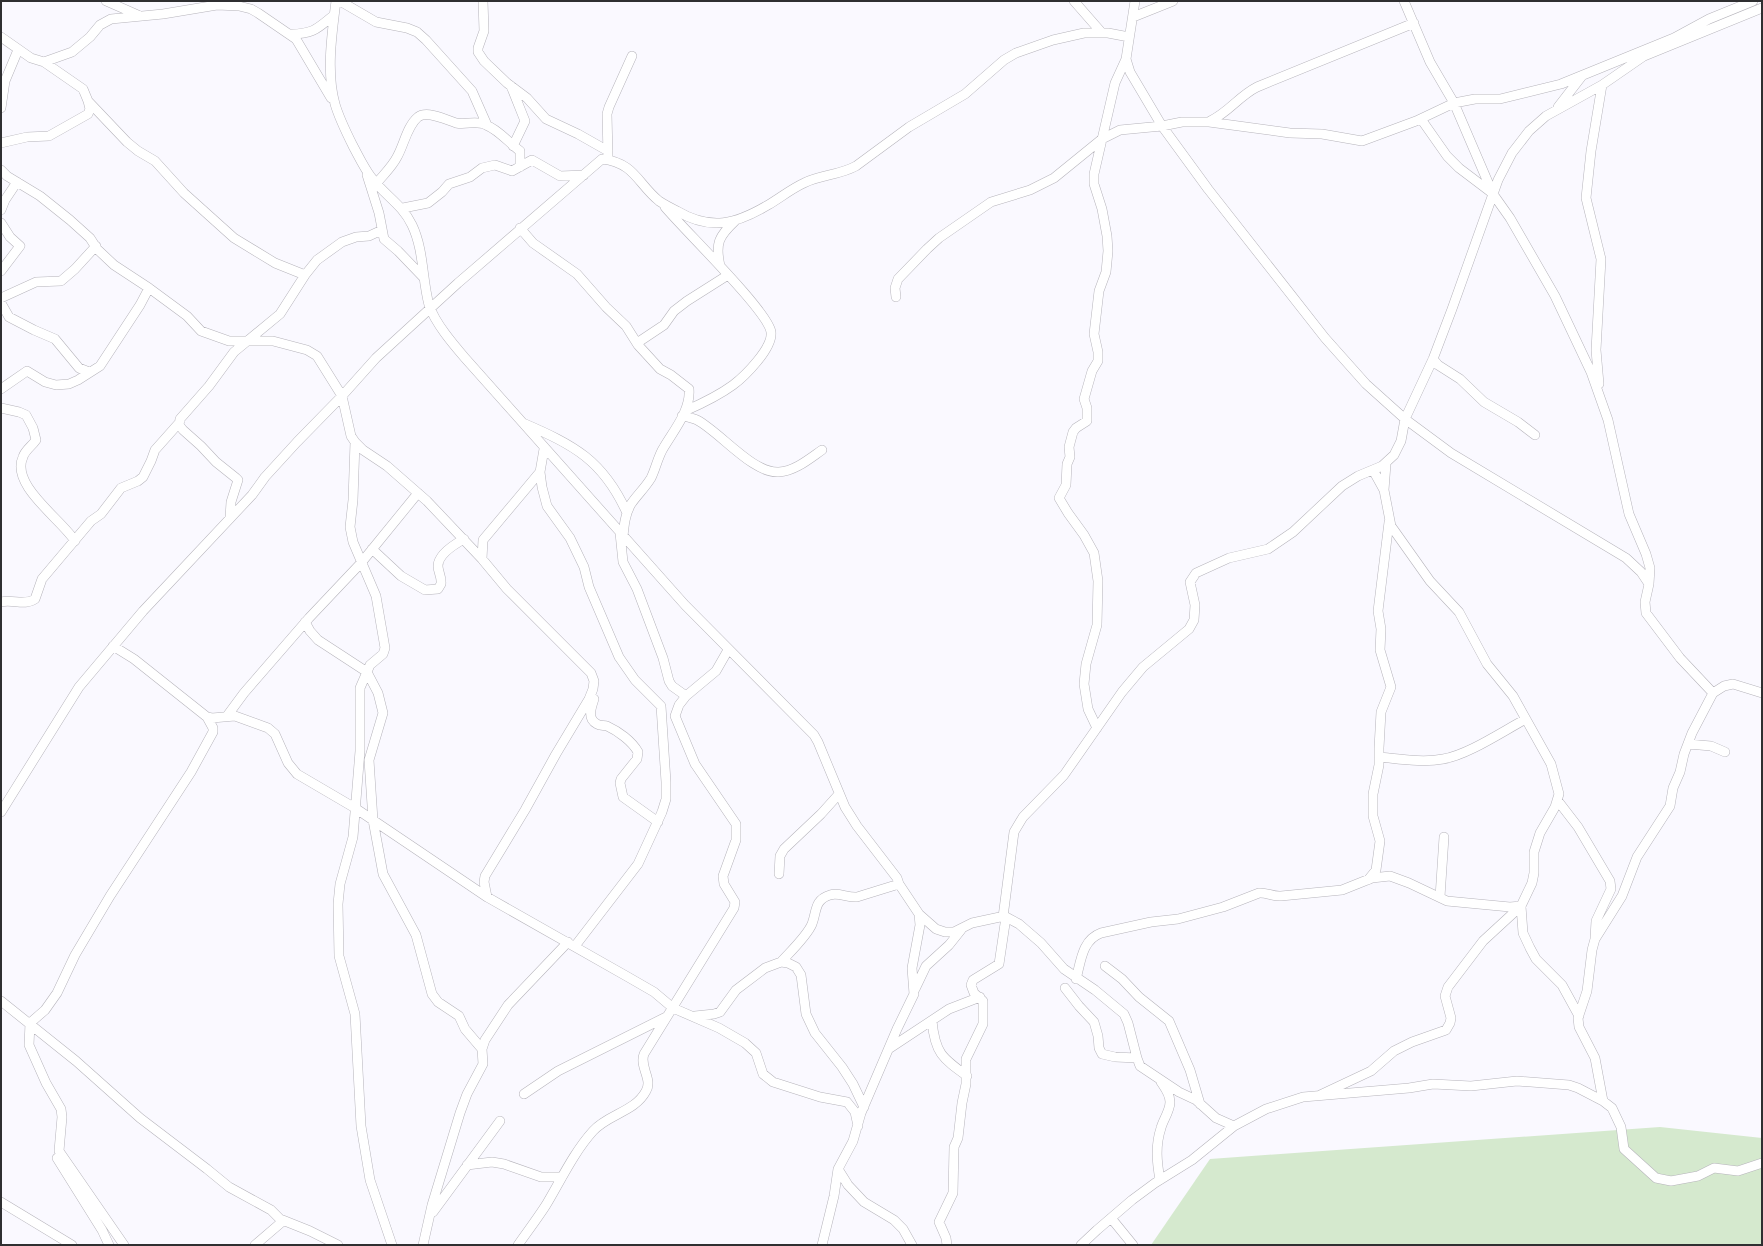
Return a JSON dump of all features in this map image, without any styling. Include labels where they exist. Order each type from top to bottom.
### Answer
[{"type":"street","points":[[335,104],[332,89],[331,64],[336,1]]},
{"type":"street","points":[[340,1],[376,22],[407,28],[416,32],[426,40],[472,91],[487,125]]},
{"type":"street","points":[[483,1],[484,31],[478,52],[484,60],[511,86],[527,98],[546,119],[578,134],[630,169],[728,275],[769,325],[772,334],[762,356],[734,384],[704,403],[684,413]]},
{"type":"street","points":[[1074,1],[1102,33]]},
{"type":"street","points":[[1097,728],[1088,709],[1084,684],[1086,664],[1096,625],[1098,581],[1094,553],[1084,535],[1059,498],[1066,485],[1067,464],[1070,457],[1069,447],[1073,432],[1076,428],[1087,421],[1087,408],[1084,397],[1088,389],[1093,369],[1098,359],[1094,334],[1099,291],[1106,272],[1108,251],[1102,209],[1094,182],[1097,156],[1115,83],[1126,59],[1135,1]]},
{"type":"street","points":[[1133,17],[1173,1]]},
{"type":"street","points":[[1404,1],[1430,62],[1454,103],[1493,194],[1510,218],[1555,296],[1578,343],[1600,398],[1608,420],[1629,514],[1646,554],[1650,568],[1650,584],[1645,602],[1646,613],[1680,658],[1713,693]]},
{"type":"street","points":[[896,297],[895,288],[898,279],[939,238],[991,202],[1030,190],[1054,178],[1102,139],[1122,130],[1162,126],[1182,122],[1209,122],[1290,133],[1322,134],[1362,141],[1421,118],[1454,103],[1475,99],[1506,97],[1561,84],[1674,38],[1709,19],[1753,1]]},
{"type":"street","points":[[111,2],[139,16]]},
{"type":"street","points":[[44,62],[72,52],[106,20],[163,14],[195,4],[231,4],[251,9],[290,34],[300,44],[335,104],[343,125],[365,169],[379,213],[385,240],[423,277]]},
{"type":"street","points":[[946,1245],[946,1238],[939,1222],[953,1193],[954,1147],[958,1138],[967,1076],[966,1059],[983,1023],[982,1001],[970,986],[971,983],[999,964],[1014,832],[1023,816],[1064,775],[1143,667],[1189,629],[1194,620],[1195,606],[1190,582],[1196,574],[1229,558],[1268,549],[1293,532],[1342,486],[1358,476],[1386,464],[1399,447],[1406,419],[1433,359],[1493,194],[1512,153],[1538,122],[1556,110],[1602,85],[1644,56],[1762,8]]},
{"type":"street","points":[[290,34],[304,34],[316,30],[334,15]]},
{"type":"street","points":[[1209,122],[1221,116],[1240,97],[1257,87],[1414,23]]},
{"type":"street","points":[[660,202],[698,221],[720,224],[745,218],[803,183],[846,171],[856,166],[909,127],[966,94],[1004,60],[1016,53],[1053,40],[1084,33],[1114,33],[1129,37]]},
{"type":"street","points":[[1,37],[18,50],[36,60],[44,62],[83,89],[90,109],[88,114],[52,135],[27,137],[1,143]]},
{"type":"street","points":[[1,108],[5,81],[18,50]]},
{"type":"street","points":[[608,155],[607,114],[632,56]]},
{"type":"street","points":[[1126,59],[1130,72],[1162,126],[1227,214],[1352,370],[1406,419],[1451,453],[1626,558],[1638,568],[1650,584]]},
{"type":"street","points":[[1556,110],[1582,76]]},
{"type":"street","points":[[1600,398],[1596,350],[1601,259],[1586,198],[1591,151],[1602,85]]},
{"type":"street","points":[[511,86],[525,121],[513,146]]},
{"type":"street","points":[[88,101],[127,142],[138,151],[155,161],[184,193],[234,238],[275,263],[304,275]]},
{"type":"street","points":[[376,184],[396,158],[412,123],[421,116],[443,117],[458,123],[467,124],[476,122],[487,125],[520,151],[520,167]]},
{"type":"street","points":[[1421,118],[1447,156],[1459,168],[1493,194]]},
{"type":"street","points":[[1,812],[79,687],[143,611],[230,518],[297,442],[342,396],[376,358],[430,307],[520,228],[608,155]]},
{"type":"street","points":[[403,208],[428,203],[442,192],[449,184],[470,177],[482,168],[496,165],[512,171],[532,160],[560,176],[584,175]]},
{"type":"street","points":[[365,169],[384,193],[403,208],[413,227],[421,257],[423,277],[430,307],[464,358],[685,605],[814,735],[839,794],[857,826],[897,878],[899,884],[919,914],[936,930],[945,932],[954,932],[972,923],[1004,917],[1019,924],[1041,943],[1064,969],[1076,979],[1095,990],[1126,1018],[1133,1039],[1136,1058],[1140,1066],[1200,1104],[1216,1118],[1234,1126]]},
{"type":"street","points":[[1,170],[40,196],[70,220],[90,238],[114,265],[187,316],[201,331],[229,341],[273,341],[313,353],[318,356],[342,396],[351,436],[355,442],[363,450],[387,466],[418,493],[482,559],[507,589],[596,677],[599,683],[590,711],[592,720],[596,724],[608,727],[630,741],[638,752],[637,759],[621,779],[620,783],[623,797],[658,822]]},
{"type":"street","points":[[1,210],[5,200],[17,182]]},
{"type":"street","points":[[720,267],[718,245],[720,237],[735,220]]},
{"type":"street","points":[[1,223],[10,237],[20,246],[1,271]]},
{"type":"street","points":[[520,228],[533,243],[576,274],[606,307],[626,326],[637,343],[660,369],[689,388],[690,394],[684,413],[662,449],[651,477],[644,489],[631,504],[627,513],[622,535],[623,562],[637,589],[663,658],[669,681],[672,686],[686,696]]},
{"type":"street","points":[[1,602],[8,600],[28,602],[34,600],[42,579],[92,521],[101,514],[121,488],[138,481],[143,476],[155,450],[179,423],[183,414],[209,386],[234,352],[280,314],[304,275],[317,260],[342,242],[356,237],[369,236],[382,230]]},
{"type":"street","points":[[1,298],[36,282],[61,281],[75,269],[96,246]]},
{"type":"street","points":[[637,343],[664,325],[674,311],[687,301],[728,275]]},
{"type":"street","points":[[1,389],[27,371],[45,382],[56,385],[69,384],[100,366],[140,306],[149,288]]},
{"type":"street","points":[[1,303],[9,317],[55,339],[79,368],[89,372]]},
{"type":"street","points":[[1433,359],[1438,365],[1460,379],[1484,402],[1518,422],[1535,435]]},
{"type":"street","points":[[1,408],[20,412],[28,419],[36,440],[24,454],[21,461],[20,469],[23,482],[75,541]]},
{"type":"street","points":[[684,413],[697,420],[752,462],[768,471],[786,471],[804,463],[822,450]]},
{"type":"street","points":[[519,421],[558,438],[578,450],[592,462],[620,498],[627,513]]},
{"type":"street","points":[[179,423],[183,430],[216,462],[236,478],[237,485],[231,502],[230,518]]},
{"type":"street","points":[[355,442],[353,500],[350,527],[353,542],[376,596],[385,648],[383,654],[373,661],[363,679],[359,696],[360,751],[353,837],[340,884],[338,904],[339,956],[355,1014],[360,1126],[370,1180],[392,1245]]},
{"type":"street","points":[[423,1245],[460,1113],[467,1094],[483,1064],[482,1049],[488,1033],[508,1005],[571,944],[638,864],[658,822],[666,799],[661,706],[626,669],[612,644],[589,586],[584,567],[563,526],[547,506],[540,472],[544,449]]},
{"type":"street","points":[[1368,880],[1376,870],[1380,840],[1373,816],[1373,794],[1379,765],[1381,712],[1391,686],[1380,650],[1381,629],[1378,611],[1389,522],[1384,490],[1386,464]]},
{"type":"street","points":[[1374,470],[1384,490]]},
{"type":"street","points":[[482,559],[483,540],[540,472]]},
{"type":"street","points":[[227,716],[244,693],[306,622],[361,563],[418,493]]},
{"type":"street","points":[[1320,1095],[1371,1071],[1394,1051],[1412,1042],[1446,1030],[1451,1018],[1445,996],[1448,987],[1483,941],[1521,906],[1532,883],[1534,873],[1534,852],[1540,832],[1558,801],[1559,790],[1551,764],[1510,691],[1487,664],[1459,612],[1430,582],[1411,553],[1397,536],[1389,522]]},
{"type":"street","points":[[372,549],[400,576],[429,591],[438,589],[442,582],[438,565],[442,556],[453,546],[464,540]]},
{"type":"street","points":[[306,622],[318,640],[367,672],[378,693],[382,708],[380,725],[369,760],[372,820],[383,874],[416,935],[432,994],[438,1002],[459,1016],[465,1029],[482,1049]]},
{"type":"street","points":[[113,646],[134,659],[207,717],[213,728],[213,732],[191,772],[110,896],[75,955],[57,993],[45,1010],[30,1023],[29,1046],[46,1083],[61,1109],[60,1151],[124,1245]]},
{"type":"street","points":[[518,1245],[545,1206],[562,1177],[594,1129],[638,1102],[646,1091],[648,1083],[642,1065],[642,1057],[732,914],[735,902],[724,884],[722,876],[736,840],[736,824],[695,764],[675,716],[679,704],[686,696],[716,671],[728,650]]},
{"type":"street","points":[[487,897],[484,882],[485,876],[589,699],[594,681],[588,670]]},
{"type":"street","points":[[1595,940],[1622,896],[1637,857],[1670,806],[1673,788],[1680,772],[1688,744],[1698,718],[1713,693],[1724,686],[1733,684],[1762,693]]},
{"type":"street","points":[[207,717],[240,717],[272,730],[288,764],[297,774],[355,808],[487,897],[654,992],[673,1008],[719,1028],[751,1046],[756,1053],[763,1074],[773,1082],[820,1097],[847,1102],[855,1112],[858,1126]]},
{"type":"street","points":[[1379,757],[1422,760],[1448,758],[1466,751],[1526,719]]},
{"type":"street","points":[[1688,744],[1711,746],[1725,752]]},
{"type":"street","points":[[779,874],[780,856],[784,849],[821,814],[839,794]]},
{"type":"street","points":[[1558,801],[1578,827],[1610,881],[1611,888],[1608,898],[1596,921],[1595,940],[1592,950],[1587,991],[1579,1016],[1579,1027],[1595,1058],[1603,1101]]},
{"type":"street","points":[[1440,897],[1444,837]]},
{"type":"street","points":[[1076,979],[1086,943],[1094,935],[1140,924],[1178,919],[1223,907],[1264,892],[1275,896],[1281,896],[1342,890],[1368,880],[1390,876],[1455,902],[1510,907],[1521,906]]},
{"type":"street","points":[[781,962],[812,926],[816,907],[822,898],[835,894],[857,897],[899,884]]},
{"type":"street","points":[[1521,906],[1523,933],[1530,948],[1536,959],[1562,985],[1579,1016]]},
{"type":"street","points":[[915,990],[912,968],[920,925],[919,914]]},
{"type":"street","points":[[822,1245],[834,1196],[838,1169],[853,1141],[864,1107],[912,1000],[915,990],[926,966],[949,945],[962,928]]},
{"type":"street","points":[[694,1016],[718,1013],[736,990],[765,968],[781,962],[788,963],[796,967],[800,971],[806,1014],[815,1033],[853,1084],[864,1107]]},
{"type":"street","points":[[1105,966],[1122,979],[1169,1022],[1190,1070],[1200,1104]]},
{"type":"street","points":[[1065,988],[1094,1022],[1098,1036],[1099,1048],[1102,1054],[1115,1057],[1136,1058]]},
{"type":"street","points":[[890,1048],[948,1009],[980,998]]},
{"type":"street","points":[[1,1001],[76,1061],[140,1118],[207,1169],[216,1178],[270,1210],[283,1220],[338,1245]]},
{"type":"street","points":[[524,1094],[558,1071],[667,1017]]},
{"type":"street","points":[[932,1021],[935,1042],[939,1052],[946,1061],[967,1076]]},
{"type":"street","points":[[1160,1080],[1169,1095],[1170,1103],[1160,1128],[1158,1140],[1156,1158],[1160,1180]]},
{"type":"street","points":[[1081,1245],[1111,1218],[1160,1180],[1192,1160],[1234,1126],[1266,1108],[1303,1097],[1409,1088],[1433,1084],[1470,1086],[1517,1081],[1574,1086],[1603,1101],[1612,1108],[1621,1127],[1624,1149],[1660,1179],[1670,1181],[1698,1176],[1714,1168],[1738,1171],[1762,1163]]},
{"type":"street","points":[[430,1217],[500,1121]]},
{"type":"street","points":[[61,1124],[54,1148],[56,1156],[102,1230],[109,1245]]},
{"type":"street","points":[[467,1165],[492,1162],[504,1164],[541,1177],[562,1177]]},
{"type":"street","points":[[838,1169],[848,1185],[864,1202],[894,1220],[903,1229],[912,1245]]},
{"type":"street","points":[[1,1202],[72,1245]]},
{"type":"street","points":[[1111,1218],[1133,1245]]},
{"type":"street","points":[[255,1245],[283,1220]]},
{"type":"street","points":[[109,1222],[121,1245]]},
{"type":"green space","points":[[1660,1127],[1762,1138],[1762,1245],[1151,1245],[1210,1159]]}]
